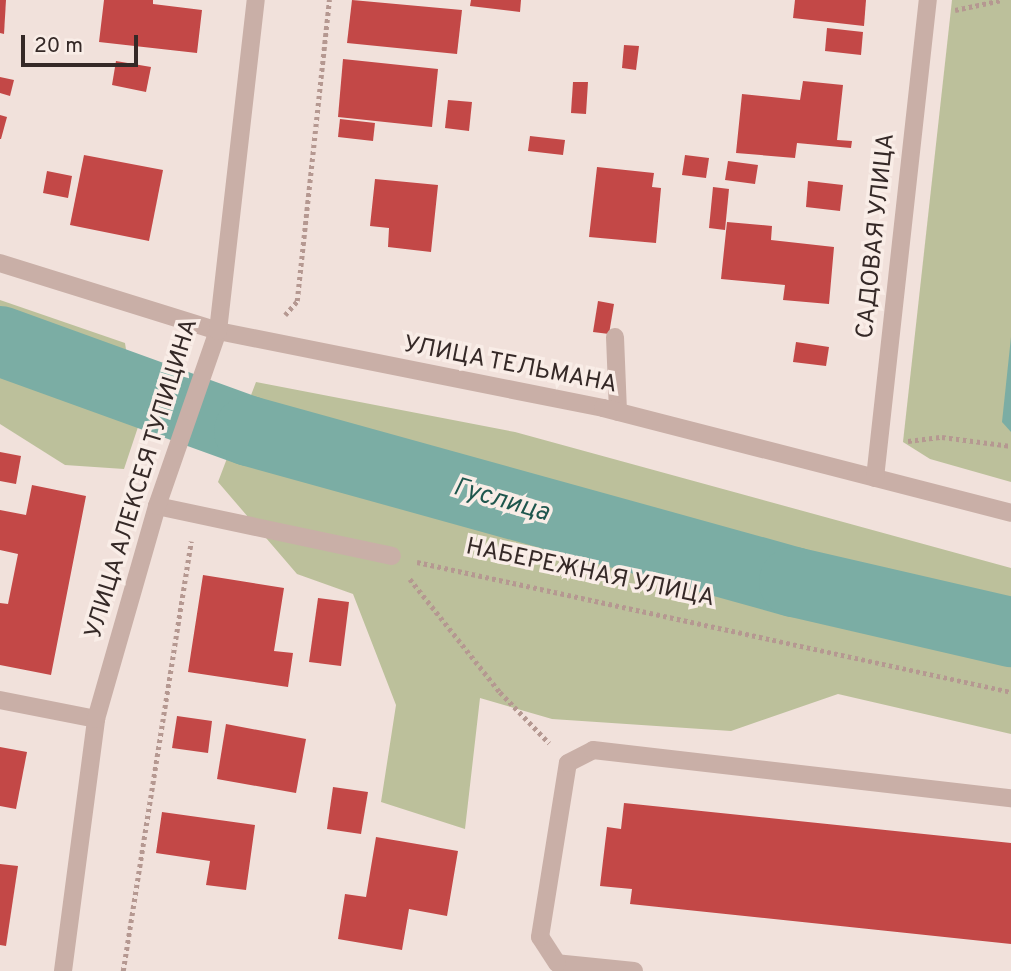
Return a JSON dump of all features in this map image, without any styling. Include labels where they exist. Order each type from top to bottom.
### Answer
[{"type":"street","name":"УЛИЦА АЛЕКСЕЯ ТУПИЦИНА","points":[[63,971],[96,719],[158,506],[218,331],[256,0]]},
{"type":"street","name":"САДОВАЯ УЛИЦА","points":[[876,478],[927,6]]},
{"type":"street","name":"УЛИЦА ТЕЛЬМАНА","points":[[0,263],[218,331],[618,412],[1011,513]]},
{"type":"street","points":[[615,337],[618,412]]},
{"type":"street","points":[[158,506],[392,556]]},
{"type":"street","points":[[0,700],[96,719]]},
{"type":"street","points":[[634,971],[557,963],[540,937],[568,763],[593,750],[1011,798]]},
{"type":"path","points":[[261,341],[298,301],[329,0]]},
{"type":"path","points":[[927,6],[1002,0]]},
{"type":"path","points":[[879,442],[942,437],[1011,446]]},
{"type":"path","points":[[123,971],[195,513]]},
{"type":"path","points":[[392,556],[500,692],[568,763]]},
{"type":"path","name":"НАБЕРЕЖНАЯ УЛИЦА","points":[[392,556],[1011,692]]},
{"type":"green space","points":[[952,0],[1011,0],[1011,482],[930,459],[903,442]]},
{"type":"green space","points":[[0,300],[125,343],[138,427],[124,469],[65,465],[0,424]]},
{"type":"green space","points":[[256,382],[515,432],[1011,568],[1011,734],[838,694],[731,731],[552,719],[480,698],[465,829],[381,802],[396,705],[353,594],[297,574],[218,482]]},
{"type":"water","points":[[1011,337],[1011,432],[1002,422]]},
{"type":"building","points":[[0,0],[6,0],[4,34],[0,33]]},
{"type":"building","points":[[104,0],[153,0],[153,4],[202,10],[197,53],[99,42]]},
{"type":"building","points":[[352,0],[462,10],[457,54],[347,43]]},
{"type":"building","points":[[471,0],[521,0],[520,12],[470,6]]},
{"type":"building","points":[[795,0],[866,0],[864,26],[793,18]]},
{"type":"building","points":[[827,28],[863,32],[861,55],[825,51]]},
{"type":"building","points":[[624,45],[639,46],[636,70],[622,68]]},
{"type":"building","points":[[343,59],[438,69],[432,127],[338,117]]},
{"type":"building","points":[[116,61],[151,67],[146,92],[112,85]]},
{"type":"building","points":[[0,77],[14,80],[10,96],[0,93]]},
{"type":"building","points":[[803,81],[843,85],[837,140],[852,141],[851,148],[797,143],[795,158],[736,153],[742,94],[800,100]]},
{"type":"building","points":[[573,82],[588,82],[586,114],[571,113]]},
{"type":"building","points":[[448,100],[472,102],[469,131],[445,128]]},
{"type":"building","points":[[0,115],[7,117],[1,139],[0,139]]},
{"type":"building","points":[[340,119],[375,123],[373,141],[338,137]]},
{"type":"building","points":[[530,136],[565,140],[563,155],[528,151]]},
{"type":"building","points":[[84,155],[163,170],[149,241],[70,225]]},
{"type":"building","points":[[685,155],[709,158],[706,178],[682,175]]},
{"type":"building","points":[[728,161],[758,165],[755,184],[725,180]]},
{"type":"building","points":[[597,167],[654,173],[652,187],[661,188],[656,243],[589,237]]},
{"type":"building","points":[[47,171],[72,176],[68,198],[43,193]]},
{"type":"building","points":[[375,179],[438,185],[431,252],[388,247],[389,228],[370,226]]},
{"type":"building","points":[[808,181],[843,185],[840,211],[806,207]]},
{"type":"building","points":[[713,187],[729,189],[725,230],[709,228]]},
{"type":"building","points":[[727,222],[772,226],[771,240],[834,247],[829,304],[783,300],[785,285],[721,279]]},
{"type":"building","points":[[598,301],[614,304],[609,334],[593,332]]},
{"type":"building","points":[[796,342],[829,347],[826,366],[793,362]]},
{"type":"building","points":[[0,452],[21,456],[16,484],[0,481]]},
{"type":"building","points":[[32,485],[86,496],[51,675],[0,665],[0,603],[8,604],[18,554],[0,550],[0,510],[26,515]]},
{"type":"building","points":[[203,575],[284,588],[274,651],[293,653],[288,687],[188,672]]},
{"type":"building","points":[[318,598],[349,602],[341,666],[309,662]]},
{"type":"building","points":[[177,716],[212,721],[208,753],[172,748]]},
{"type":"building","points":[[226,724],[306,739],[296,793],[217,779]]},
{"type":"building","points":[[0,747],[27,752],[16,809],[0,806]]},
{"type":"building","points":[[333,787],[368,792],[361,834],[327,829]]},
{"type":"building","points":[[624,803],[1011,843],[1011,944],[630,904],[632,889],[600,886],[607,827],[621,829]]},
{"type":"building","points":[[162,812],[255,825],[246,890],[206,885],[210,861],[156,853]]},
{"type":"building","points":[[376,837],[458,851],[447,916],[409,909],[402,950],[338,939],[345,894],[366,897]]},
{"type":"building","points":[[0,864],[18,866],[6,946],[0,945]]},
{"type":"waterway","name":"Гуслица","points":[[0,341],[249,431],[794,582],[1011,632]]}]
